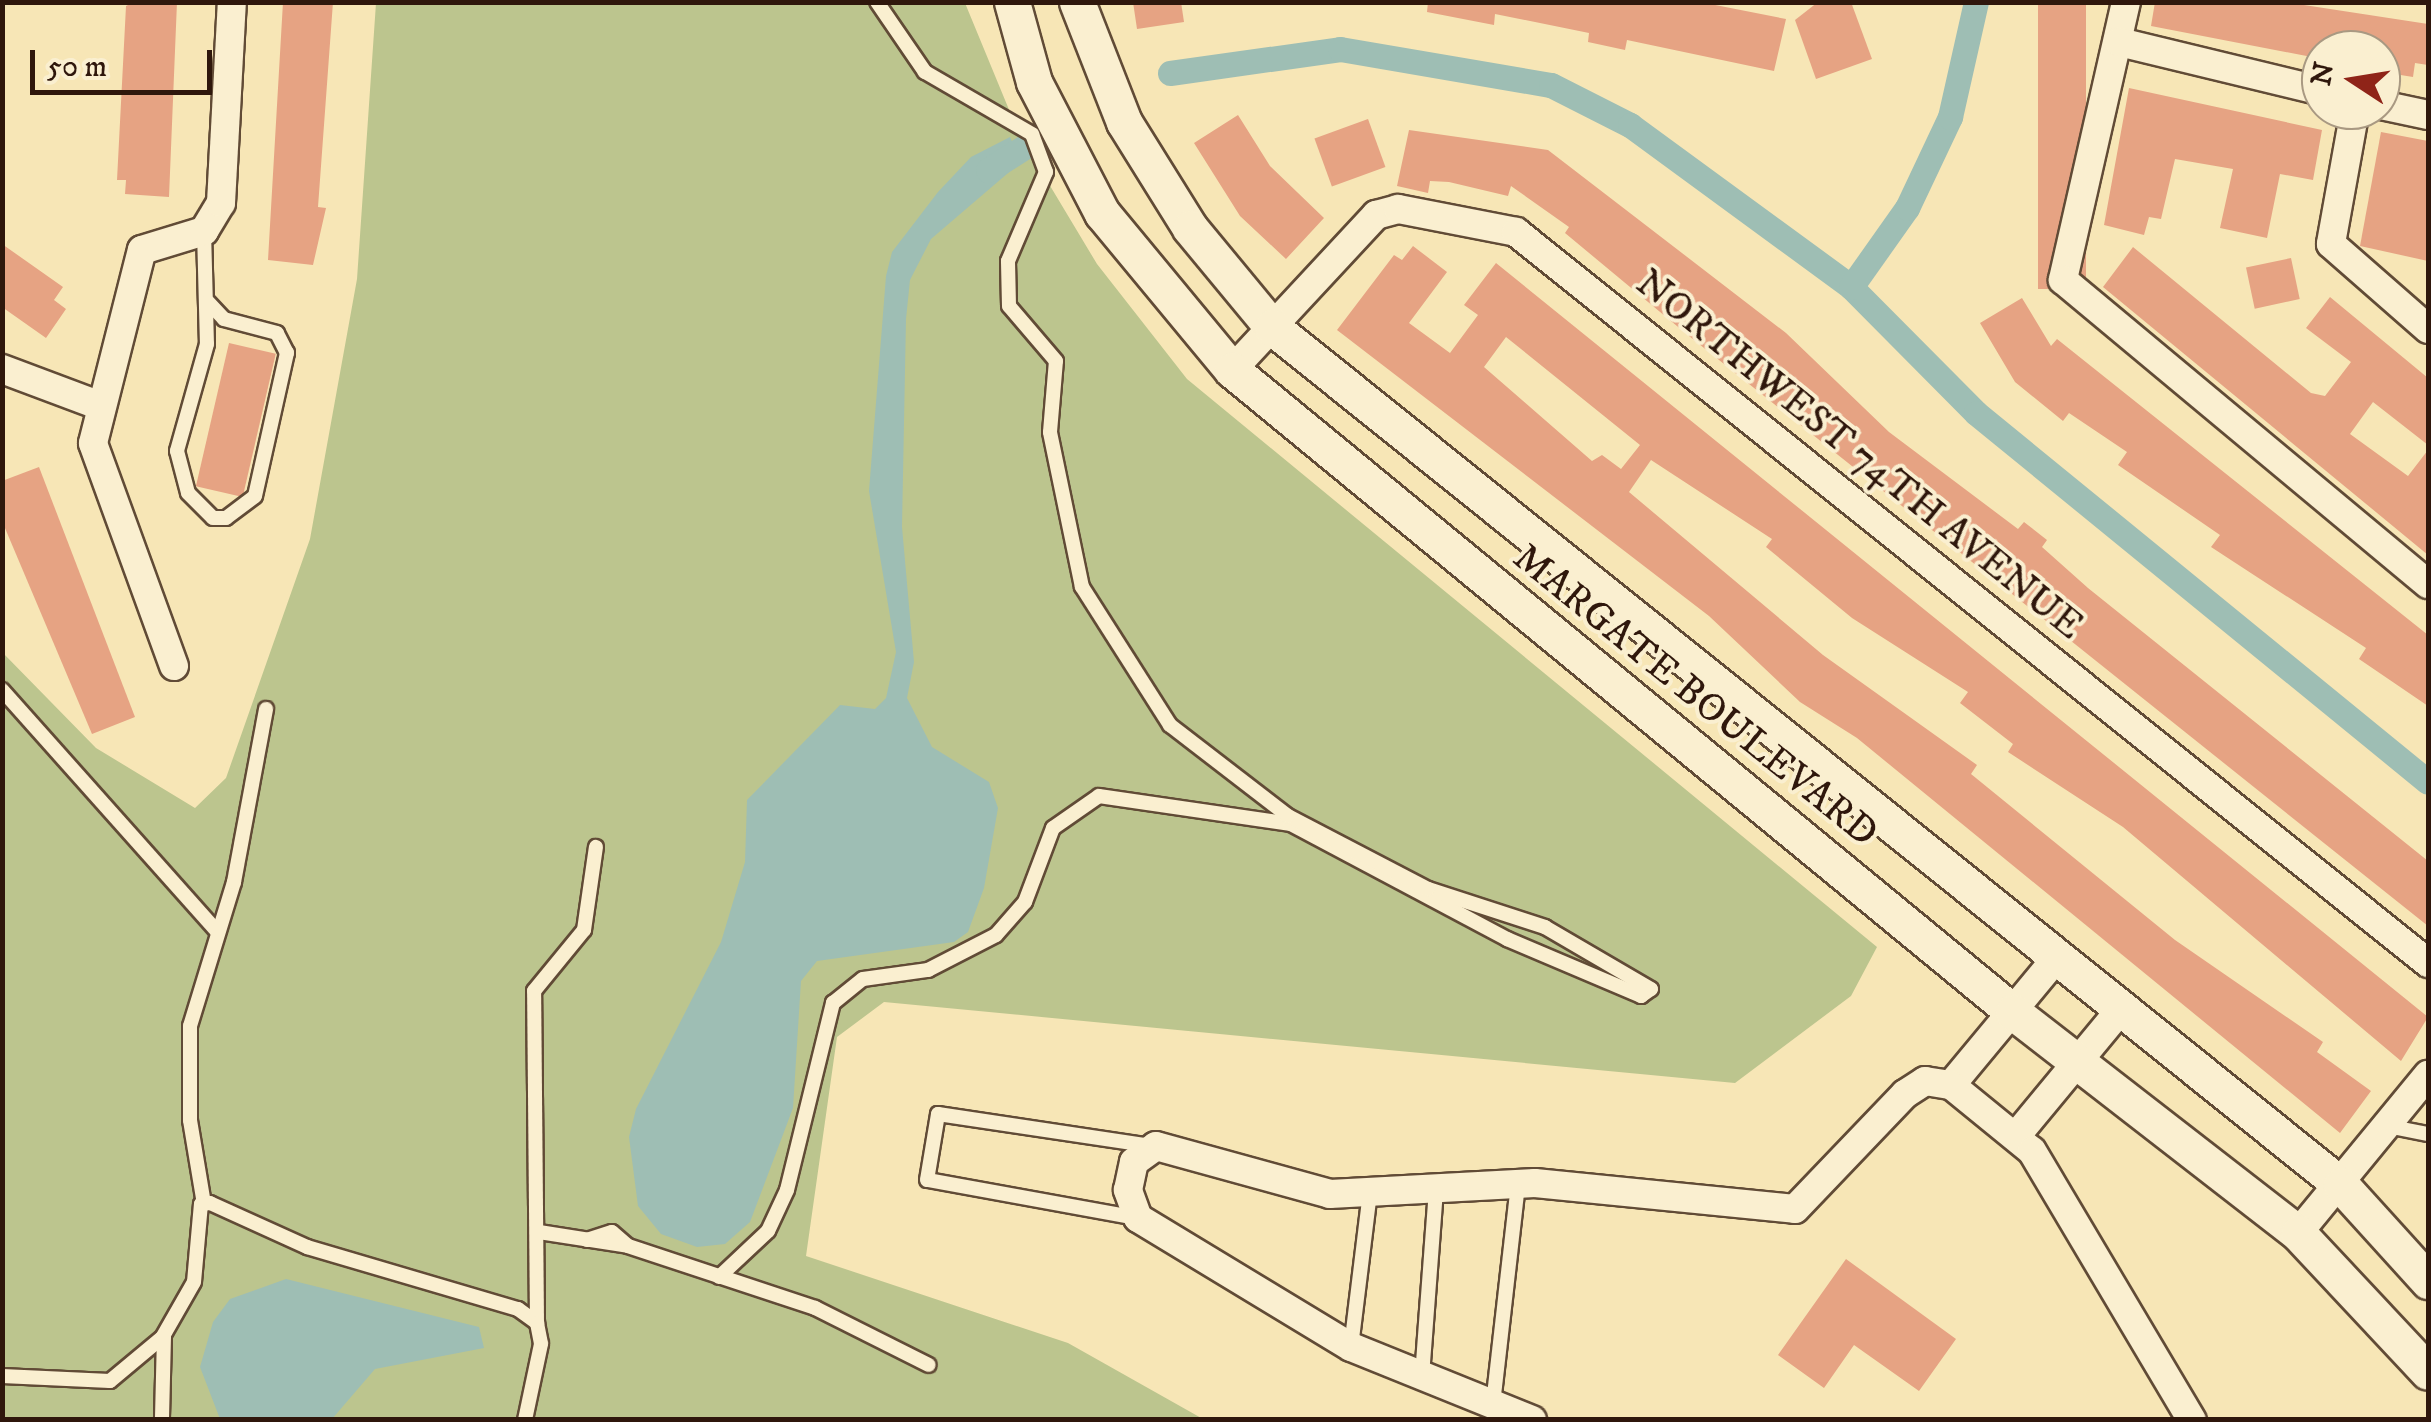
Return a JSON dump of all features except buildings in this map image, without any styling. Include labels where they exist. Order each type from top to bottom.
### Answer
[{"type":"street","points":[[174,666],[94,461],[100,406],[142,250],[204,231],[221,202],[232,2]]},
{"type":"street","name":"MARGATE BOULEVARD","points":[[1012,2],[1034,82],[1102,213],[1232,370],[2013,1012],[2298,1233],[2428,1372]]},
{"type":"street","name":"MARGATE BOULEVARD","points":[[1077,2],[1124,122],[1190,228],[1272,327],[2053,962],[2341,1185],[2428,1281]]},
{"type":"street","points":[[2126,2],[2063,280],[2428,584]]},
{"type":"street","points":[[2118,42],[2301,86]]},
{"type":"street","points":[[2401,109],[2428,115]]},
{"type":"street","points":[[2351,130],[2331,244],[2428,329]]},
{"type":"street","name":"NORTHWEST 74TH AVENUE","points":[[1232,370],[1376,215],[1398,209],[1516,232],[2428,963]]},
{"type":"street","points":[[2,368],[100,406]]},
{"type":"street","points":[[1951,1085],[2053,962]]},
{"type":"street","points":[[2016,1136],[2118,1014]]},
{"type":"street","points":[[2298,1233],[2428,1075]]},
{"type":"street","points":[[1532,1420],[1351,1348],[1138,1218],[1128,1190],[1134,1162],[1156,1146],[1330,1194],[1518,1184],[1795,1209],[1905,1094],[1925,1081],[1951,1085],[2016,1136],[2192,1420]]},
{"type":"lane","points":[[719,1276],[768,1230],[787,1190],[833,1003],[863,979],[928,970],[996,936],[1025,902],[1053,828],[1099,796],[1291,824],[1507,939],[1641,996],[1651,989],[1545,927],[1428,889],[1288,816],[1160,712],[1082,588],[1050,432],[1056,361],[1009,306],[1008,260],[1046,172],[1032,134],[925,72],[877,2]]},
{"type":"lane","points":[[204,231],[208,344],[176,451],[188,493],[213,518],[226,518],[255,496],[287,353],[277,333],[224,318],[208,302]]},
{"type":"lane","points":[[2,690],[218,931]]},
{"type":"lane","points":[[2,1376],[110,1381],[162,1338],[194,1282],[204,1204],[187,1062],[266,709]]},
{"type":"lane","points":[[525,1420],[538,1382],[534,1315],[540,1232],[534,991],[584,930],[596,847]]},
{"type":"lane","points":[[1138,1218],[926,1180],[938,1114],[1156,1146]]},
{"type":"lane","points":[[2388,1126],[2428,1134]]},
{"type":"lane","points":[[1493,1404],[1518,1184]]},
{"type":"lane","points":[[1422,1376],[1436,1188]]},
{"type":"lane","points":[[1351,1348],[1370,1192]]},
{"type":"lane","points":[[204,1204],[307,1247],[534,1315]]},
{"type":"lane","points":[[540,1232],[586,1240],[612,1232],[628,1246],[814,1308],[929,1365]]},
{"type":"lane","points":[[162,1338],[162,1420]]},
{"type":"green space","points":[[376,3],[965,3],[1019,134],[1097,264],[1187,379],[1877,947],[1851,996],[1735,1083],[884,1002],[837,1037],[806,1256],[1068,1343],[1203,1419],[3,1419],[2,652],[96,748],[195,808],[226,778],[310,539],[357,279]]},
{"type":"water","points":[[1010,137],[1021,162],[931,239],[910,280],[906,319],[902,527],[914,662],[907,698],[932,747],[989,782],[998,808],[984,888],[968,932],[954,942],[817,961],[801,981],[793,1108],[750,1222],[725,1244],[697,1247],[661,1234],[638,1206],[629,1137],[636,1109],[721,942],[745,862],[747,800],[840,705],[875,709],[886,698],[896,652],[869,491],[886,276],[892,252],[938,192],[971,157]]},
{"type":"water","points":[[286,1279],[479,1327],[484,1348],[375,1369],[332,1419],[220,1419],[200,1367],[213,1322],[230,1299]]},
{"type":"waterway","points":[[1851,287],[1907,208],[1950,117],[1976,2]]},
{"type":"waterway","points":[[1170,73],[1340,49],[1551,85],[1630,125],[1851,287],[1976,413],[2428,782]]},
{"type":"waterway","points":[[988,170],[1026,146]]}]
